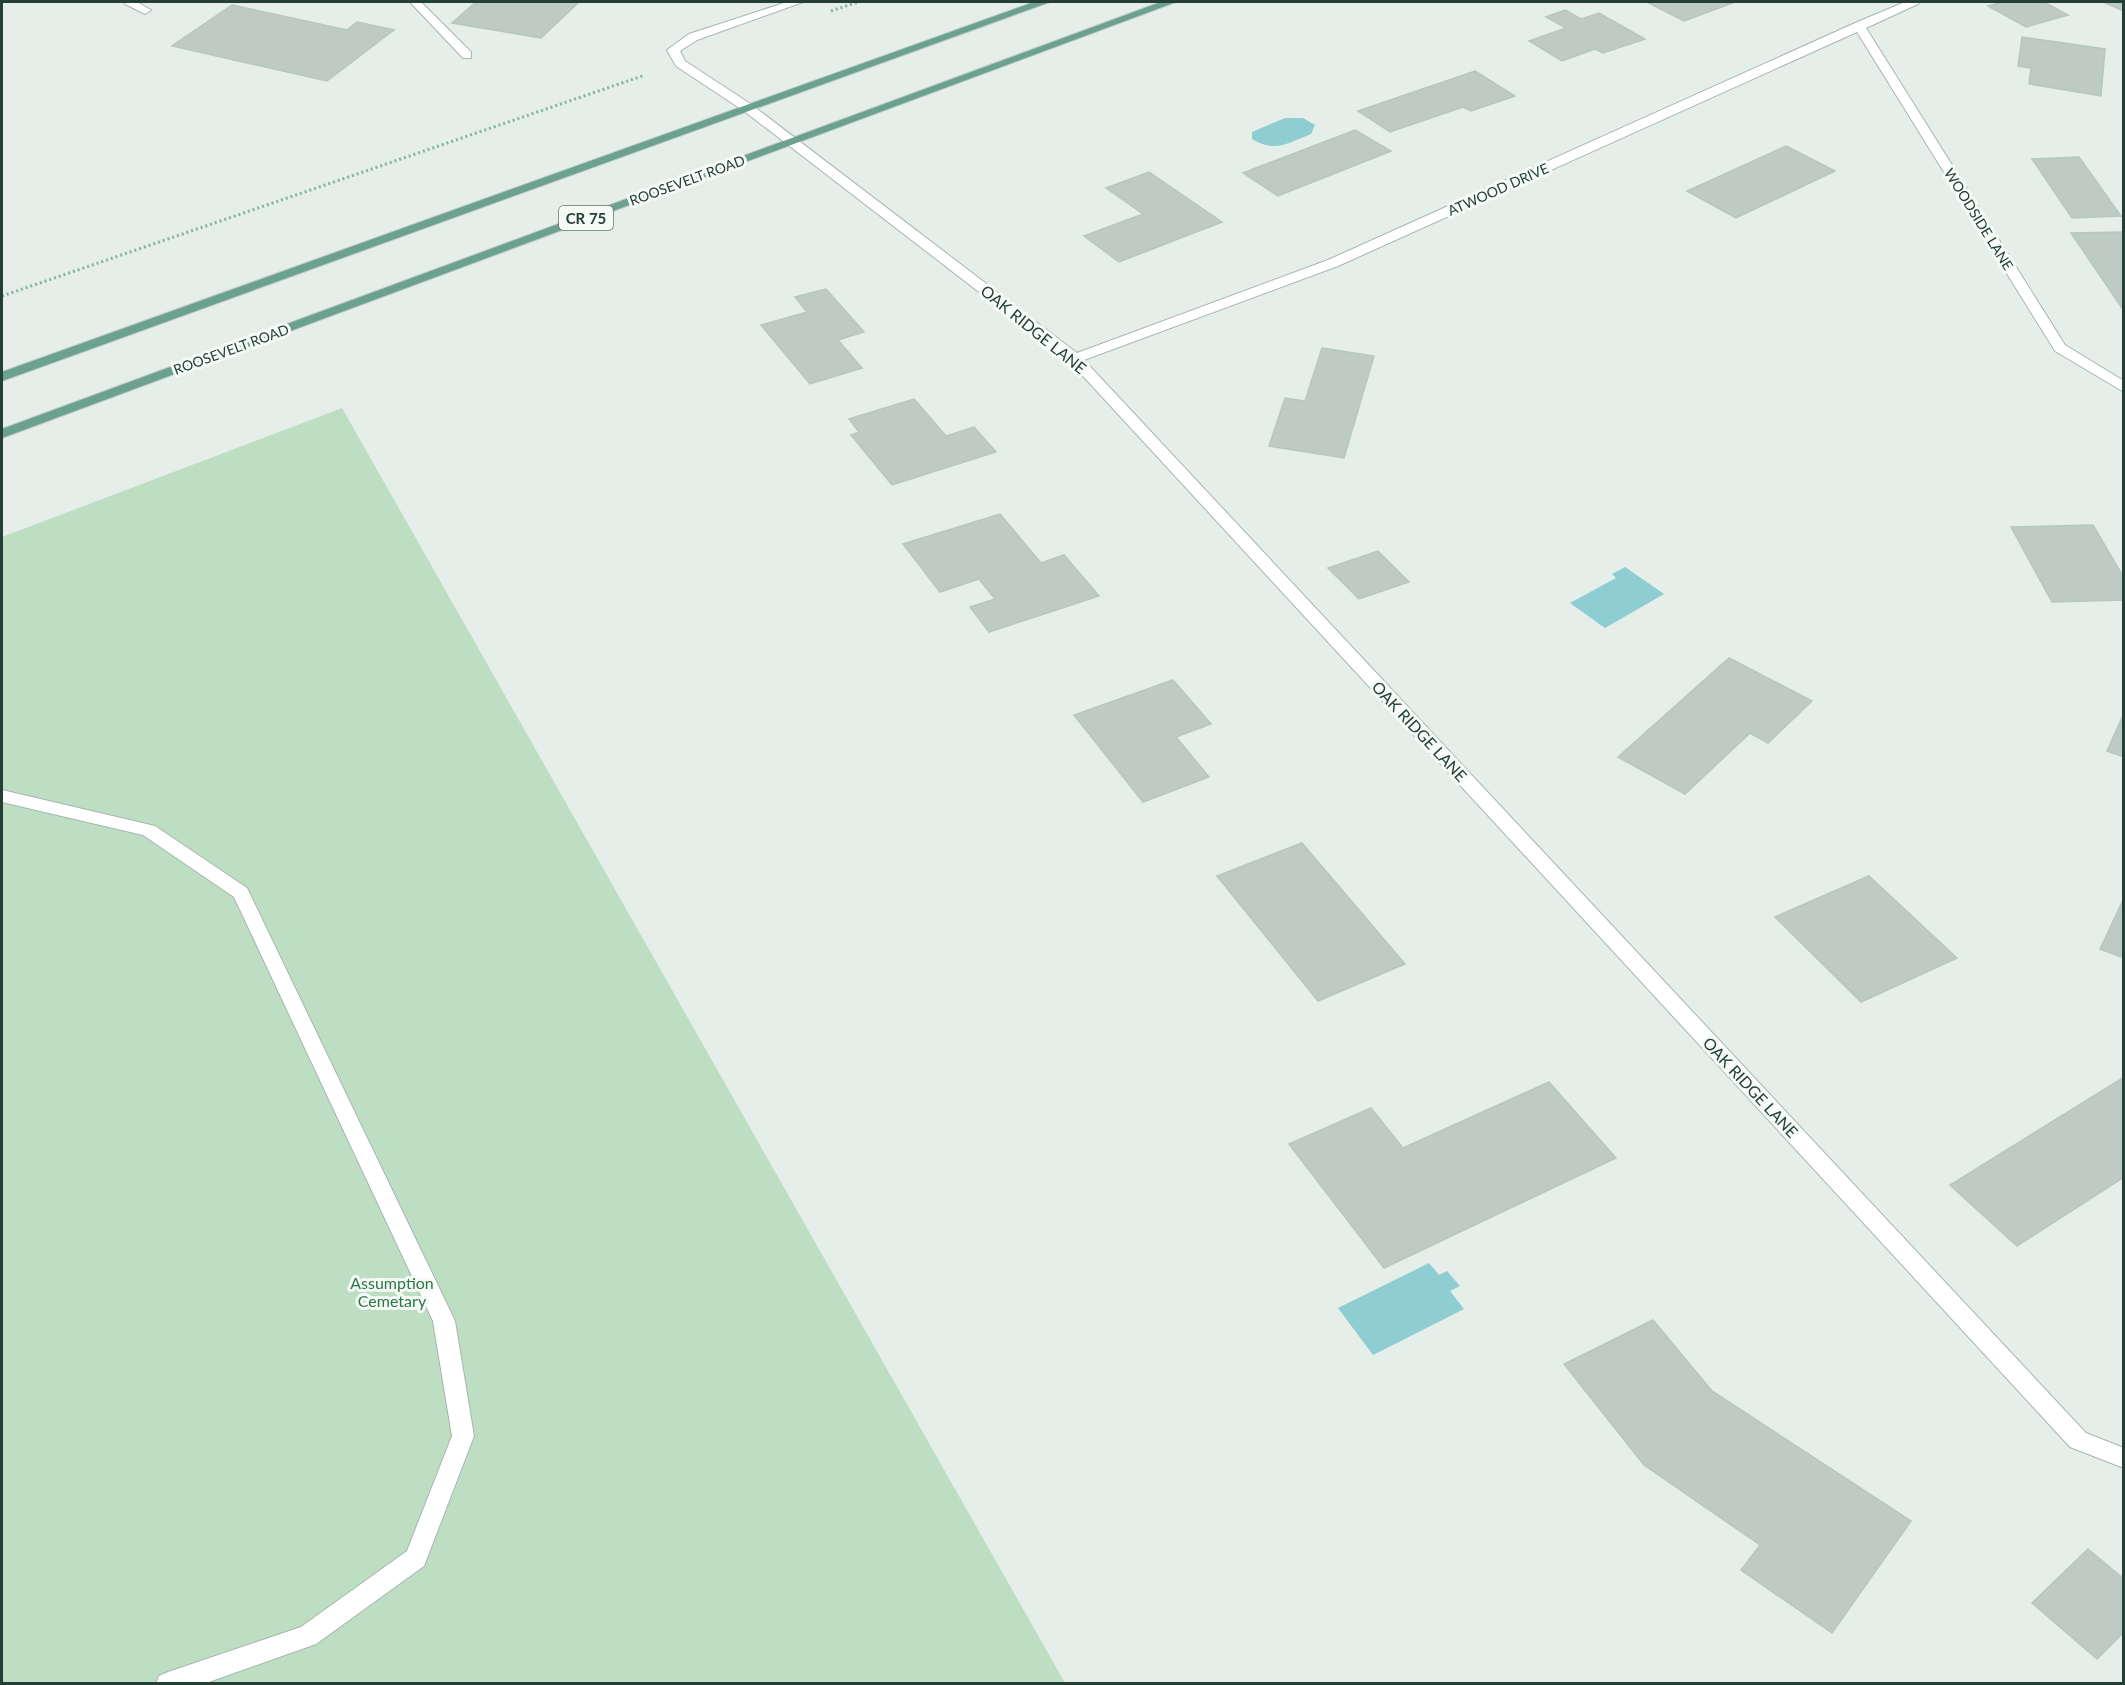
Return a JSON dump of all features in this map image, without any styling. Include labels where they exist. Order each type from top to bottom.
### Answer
[{"type":"main road","points":[[2,376],[1044,2]]},
{"type":"main road","name":"ROOSEVELT ROAD","points":[[2,434],[1170,2]]},
{"type":"street","points":[[129,2],[145,10]]},
{"type":"street","points":[[415,2],[468,55]]},
{"type":"street","points":[[676,57],[693,37],[797,2]]},
{"type":"street","name":"ATWOOD DRIVE","points":[[1075,358],[1334,263],[1914,2]]},
{"type":"street","name":"WOODSIDE LANE","points":[[1859,26],[2060,348],[2124,388]]},
{"type":"street","name":"OAK RIDGE LANE","points":[[676,57],[792,141],[1075,358],[2078,1440],[2124,1458]]},
{"type":"street","points":[[2,796],[149,830],[241,893],[444,1321],[463,1437],[416,1558],[308,1636],[168,1683]]},
{"type":"path","points":[[825,13],[858,2]]},
{"type":"path","points":[[2,296],[676,57]]},
{"type":"green space","name":"Assumption Cemetary","points":[[342,408],[1065,1683],[2,1684],[2,537]]},
{"type":"water","points":[[1285,118],[1303,118],[1315,125],[1311,134],[1282,145],[1268,145],[1252,139],[1252,132]]},
{"type":"water","points":[[1625,567],[1664,594],[1605,628],[1570,603],[1616,578],[1612,574]]},
{"type":"water","points":[[1429,1263],[1439,1275],[1447,1271],[1460,1286],[1450,1291],[1464,1309],[1373,1355],[1338,1308]]},
{"type":"building","points":[[476,2],[579,2],[541,38],[452,23]]},
{"type":"building","points":[[1647,2],[1735,2],[1684,21]]},
{"type":"building","points":[[2003,2],[2044,2],[2068,15],[2026,27],[1988,6]]},
{"type":"building","points":[[2103,2],[2124,2],[2124,11]]},
{"type":"building","points":[[232,5],[347,30],[357,22],[394,30],[327,81],[172,46]]},
{"type":"building","points":[[1565,10],[1581,19],[1599,13],[1645,39],[1603,53],[1595,49],[1562,61],[1529,41],[1566,28],[1546,17]]},
{"type":"building","points":[[2022,37],[2105,49],[2101,96],[2029,84],[2031,68],[2018,66]]},
{"type":"building","points":[[1475,71],[1515,96],[1471,111],[1463,107],[1390,132],[1358,111]]},
{"type":"building","points":[[1355,130],[1391,151],[1278,196],[1243,173]]},
{"type":"building","points":[[1786,146],[1835,171],[1736,218],[1687,191]]},
{"type":"building","points":[[2079,157],[2121,216],[2072,218],[2032,159]]},
{"type":"building","points":[[1149,172],[1222,222],[1119,262],[1084,236],[1143,214],[1106,188]]},
{"type":"building","points":[[2124,232],[2124,311],[2071,233]]},
{"type":"building","points":[[826,289],[864,332],[838,340],[862,368],[810,384],[761,325],[807,312],[795,297]]},
{"type":"building","points":[[1322,348],[1374,356],[1344,458],[1269,446],[1285,398],[1305,401]]},
{"type":"building","points":[[914,399],[946,436],[974,427],[996,452],[892,485],[851,435],[859,432],[849,419]]},
{"type":"building","points":[[1000,514],[1041,563],[1064,555],[1099,596],[989,632],[970,607],[995,599],[979,579],[940,592],[903,544]]},
{"type":"building","points":[[2093,525],[2124,578],[2124,600],[2052,602],[2011,527]]},
{"type":"building","points":[[1378,551],[1409,582],[1359,599],[1328,568]]},
{"type":"building","points":[[1729,658],[1812,701],[1768,743],[1750,733],[1685,794],[1618,757]]},
{"type":"building","points":[[1173,680],[1211,724],[1176,737],[1209,777],[1143,802],[1074,715]]},
{"type":"building","points":[[2124,713],[2124,757],[2107,751]]},
{"type":"building","points":[[1302,843],[1405,964],[1318,1001],[1217,876]]},
{"type":"building","points":[[1869,876],[1957,958],[1861,1002],[1775,917]]},
{"type":"building","points":[[2124,898],[2124,958],[2100,949]]},
{"type":"building","points":[[2124,1077],[2124,1177],[2017,1246],[1950,1185]]},
{"type":"building","points":[[1549,1082],[1616,1158],[1384,1268],[1289,1144],[1371,1108],[1403,1148]]},
{"type":"building","points":[[1653,1320],[1712,1391],[1911,1521],[1832,1633],[1741,1570],[1760,1545],[1644,1465],[1564,1364]]},
{"type":"building","points":[[2088,1549],[2124,1579],[2124,1632],[2097,1659],[2032,1603]]}]
